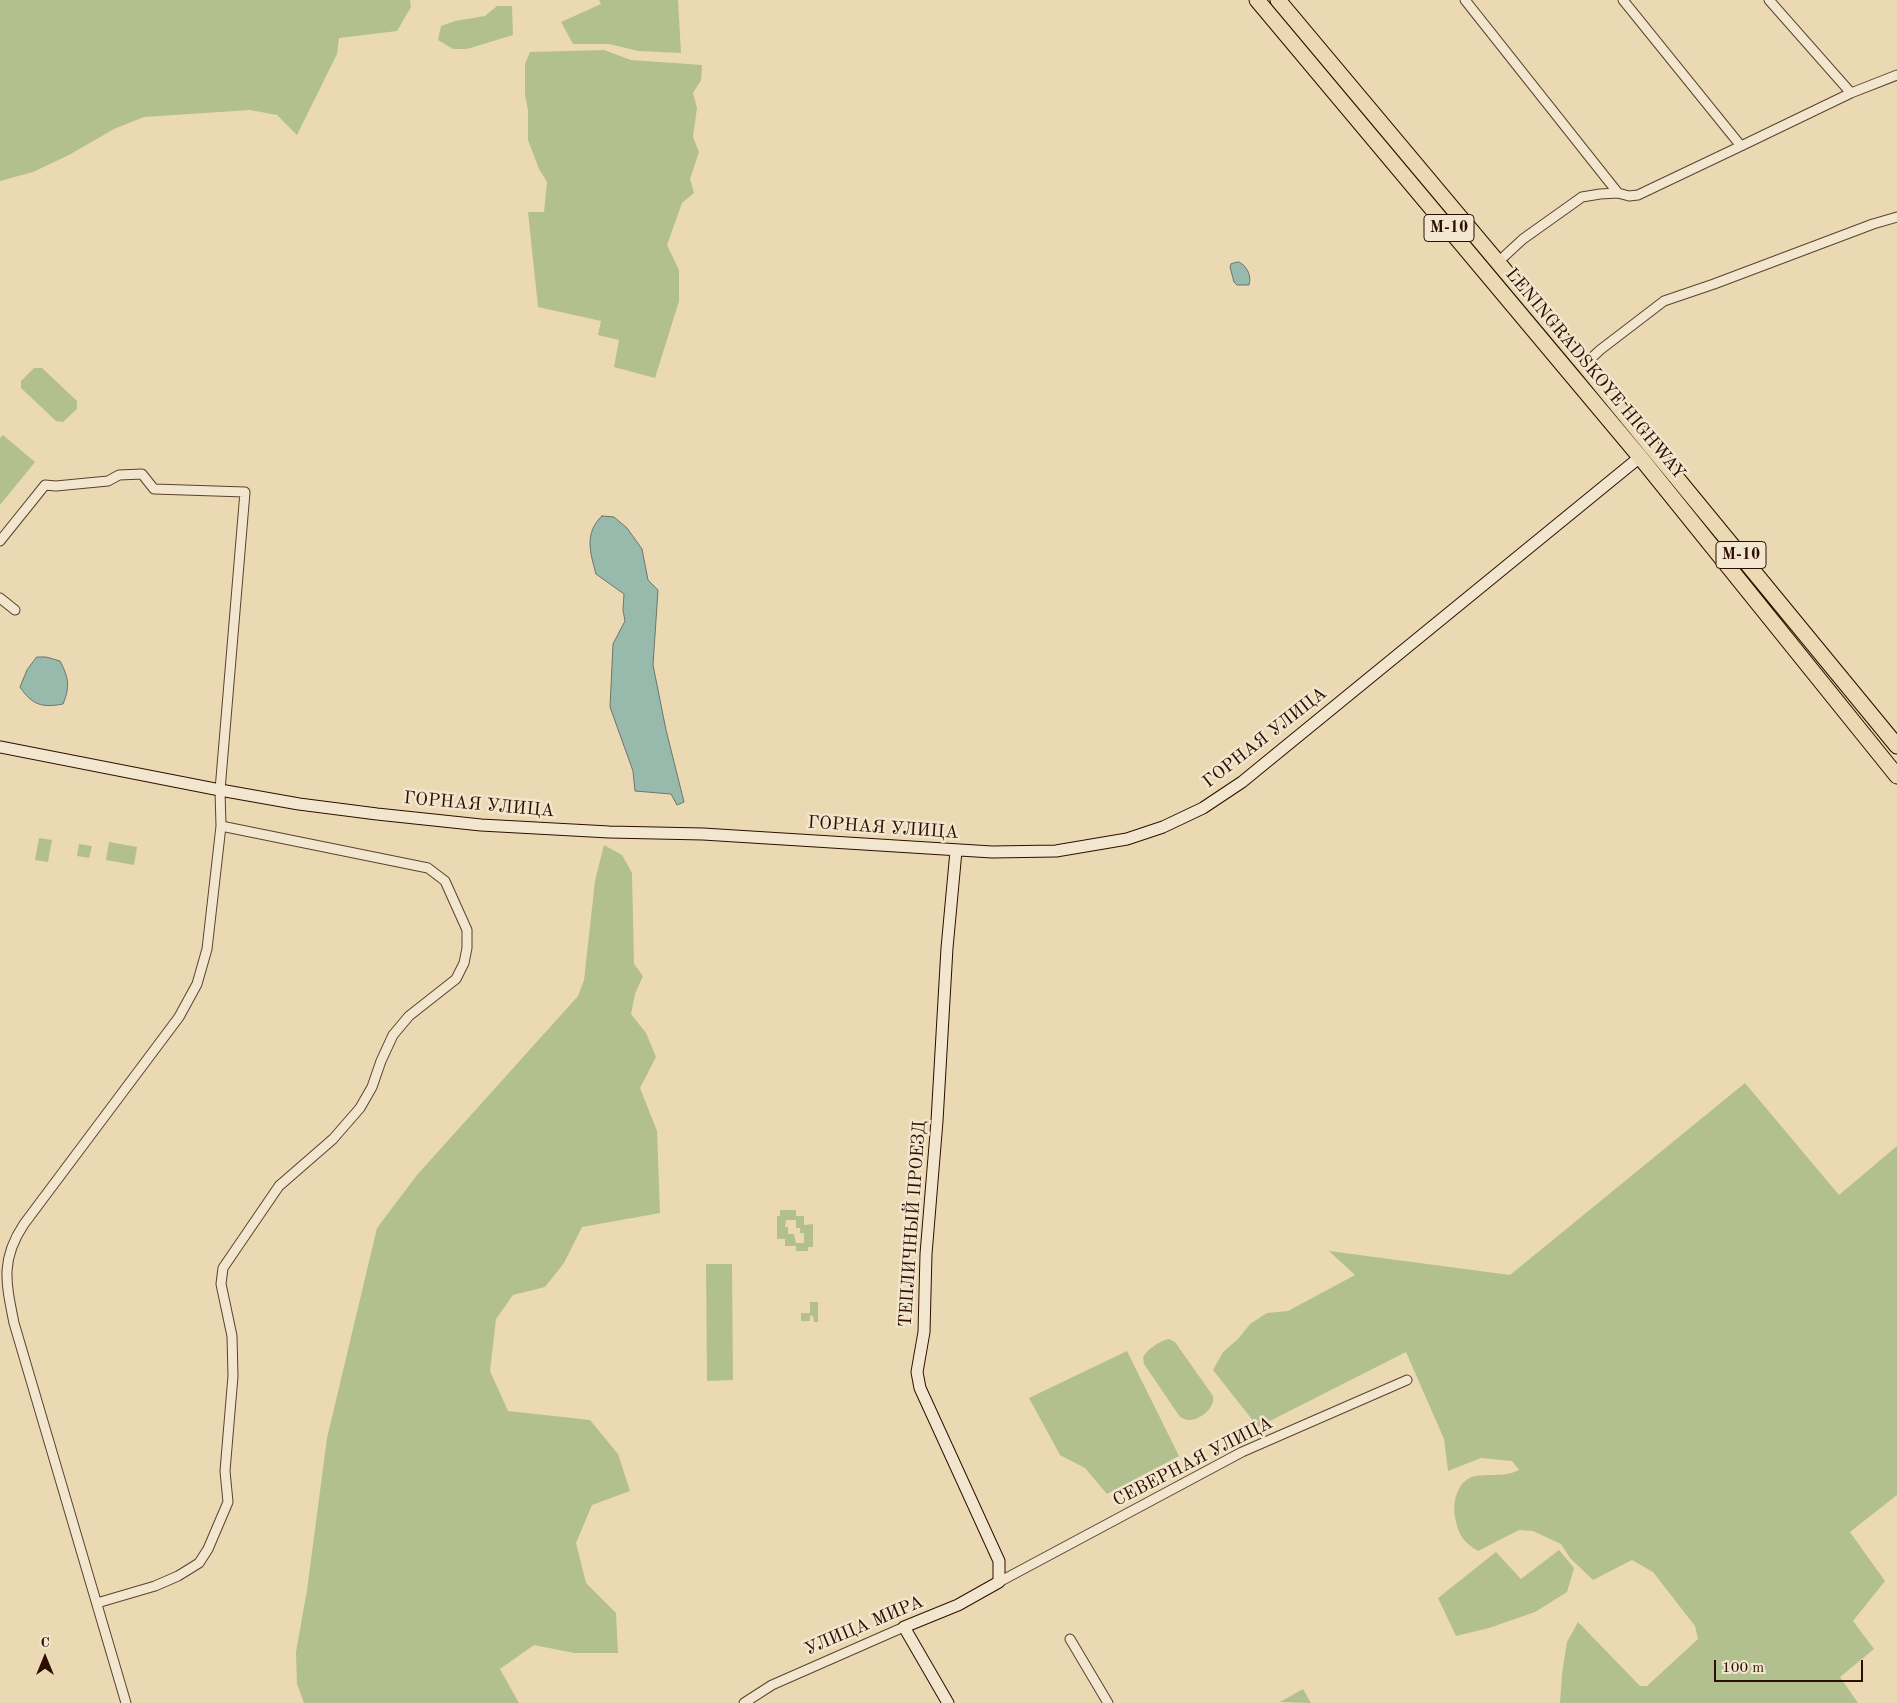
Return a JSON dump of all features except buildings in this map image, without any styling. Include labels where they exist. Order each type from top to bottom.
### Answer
[{"type":"highway","name":"LENINGRADSKOYE HIGHWAY","points":[[1257,0],[1640,457],[1897,776]]},
{"type":"highway","name":"LENINGRADSKOYE HIGHWAY","points":[[1278,0],[1584,365],[1897,746]]},
{"type":"street","points":[[1465,0],[1618,193]]},
{"type":"street","points":[[1623,0],[1741,146]]},
{"type":"street","points":[[1769,0],[1851,93]]},
{"type":"street","points":[[1498,263],[1523,239],[1582,197],[1618,193],[1629,196],[1638,195],[1851,93],[1897,75]]},
{"type":"street","points":[[1584,365],[1600,350],[1664,301],[1873,224],[1897,217]]},
{"type":"street","name":"ГОРНАЯ УЛИЦА","points":[[0,747],[220,790],[318,806],[481,825],[609,832],[703,834],[956,851],[1056,851],[1096,846],[1127,839],[1163,827],[1208,805],[1242,782],[1640,457]]},
{"type":"street","points":[[0,541],[45,485],[56,486],[108,481],[119,476],[142,474],[154,489],[245,492],[220,790],[221,826],[207,949],[197,984],[179,1017],[24,1224],[8,1254],[6,1283],[14,1323],[126,1703]]},
{"type":"street","points":[[0,598],[15,610]]},
{"type":"street","points":[[97,1603],[155,1586],[178,1576],[199,1563],[208,1549],[228,1502],[225,1471],[233,1376],[232,1336],[221,1284],[223,1268],[279,1186],[333,1139],[360,1108],[372,1087],[393,1035],[409,1016],[456,979],[464,963],[467,948],[467,930],[456,902],[445,881],[428,868],[221,826]]},
{"type":"street","name":"ТЕПЛИЧНЫЙ ПРОЕЗД","points":[[956,851],[926,1254],[924,1332],[917,1372],[920,1388],[999,1561],[999,1582]]},
{"type":"street","name":"СЕВЕРНАЯ УЛИЦА","points":[[999,1582],[1242,1452],[1407,1380]]},
{"type":"street","name":"УЛИЦА МИРА","points":[[744,1703],[772,1685],[958,1605],[999,1582]]},
{"type":"street","points":[[904,1627],[948,1703]]},
{"type":"street","points":[[1070,1639],[1108,1703]]},
{"type":"green space","points":[[0,0],[410,0],[411,7],[397,31],[339,38],[337,54],[297,135],[277,115],[250,110],[144,117],[114,129],[69,155],[33,172],[0,181]]},
{"type":"green space","points":[[599,0],[678,0],[681,53],[638,51],[609,44],[573,44],[561,22],[601,4]]},
{"type":"green space","points":[[497,6],[512,6],[513,35],[467,49],[453,49],[438,40],[441,26],[455,21],[485,16]]},
{"type":"green space","points":[[604,50],[631,60],[702,65],[701,80],[693,93],[697,108],[693,137],[699,152],[690,179],[694,193],[682,203],[667,245],[679,270],[679,301],[655,378],[614,367],[619,340],[598,335],[601,321],[538,307],[528,212],[544,212],[547,182],[539,169],[528,140],[525,64],[530,52]]},
{"type":"green space","points":[[34,368],[42,368],[77,401],[77,409],[63,422],[56,421],[21,388],[21,381]]},
{"type":"green space","points":[[3,435],[35,462],[0,505],[0,438]]},
{"type":"green space","points":[[39,838],[52,840],[48,862],[35,860]]},
{"type":"green space","points":[[109,842],[137,847],[134,865],[106,860]]},
{"type":"green space","points":[[79,844],[92,846],[89,858],[77,856]]},
{"type":"green space","points":[[604,845],[622,855],[632,873],[634,964],[643,976],[635,994],[631,1014],[646,1033],[656,1057],[640,1088],[657,1131],[660,1213],[582,1227],[564,1263],[545,1287],[513,1295],[496,1319],[490,1371],[508,1411],[590,1420],[618,1454],[630,1491],[592,1505],[576,1543],[586,1583],[616,1613],[618,1653],[574,1653],[534,1645],[500,1669],[519,1703],[304,1703],[297,1684],[296,1652],[307,1590],[327,1438],[377,1228],[417,1175],[578,996],[584,980],[595,881]]},
{"type":"green space","points":[[1745,1083],[1839,1195],[1897,1146],[1897,1495],[1850,1532],[1885,1581],[1853,1621],[1874,1649],[1840,1677],[1858,1703],[1560,1703],[1567,1642],[1578,1622],[1640,1686],[1647,1686],[1698,1639],[1695,1626],[1653,1572],[1632,1560],[1593,1580],[1570,1558],[1561,1544],[1533,1531],[1519,1530],[1478,1551],[1465,1541],[1458,1528],[1454,1511],[1454,1504],[1461,1486],[1465,1481],[1476,1476],[1502,1475],[1519,1470],[1512,1461],[1481,1458],[1448,1471],[1444,1439],[1406,1352],[1258,1427],[1213,1370],[1223,1352],[1238,1339],[1250,1324],[1267,1313],[1288,1311],[1355,1275],[1329,1251],[1510,1275]]},
{"type":"green space","points":[[780,1210],[796,1210],[796,1216],[804,1216],[804,1225],[813,1224],[813,1247],[808,1247],[808,1251],[796,1251],[796,1246],[785,1246],[785,1239],[777,1239],[777,1216],[780,1216]],"holes":[[[786,1220],[796,1220],[796,1228],[800,1228],[800,1233],[804,1233],[804,1243],[796,1243],[794,1234],[788,1234],[788,1227],[785,1227]]]},
{"type":"green space","points":[[706,1264],[732,1264],[733,1380],[707,1381]]},
{"type":"green space","points":[[810,1302],[818,1302],[818,1322],[814,1322],[813,1316],[810,1316],[810,1321],[801,1321],[801,1313],[810,1313]]},
{"type":"green space","points":[[1169,1339],[1175,1342],[1213,1396],[1210,1409],[1202,1416],[1193,1420],[1180,1417],[1144,1364],[1143,1357],[1148,1351],[1158,1343]]},
{"type":"green space","points":[[1127,1351],[1179,1456],[1107,1494],[1085,1468],[1060,1455],[1029,1398]]},
{"type":"green space","points":[[1559,1550],[1574,1568],[1567,1592],[1535,1612],[1489,1628],[1456,1636],[1438,1598],[1496,1552],[1521,1579]]},
{"type":"green space","points":[[1303,1689],[1311,1703],[1280,1702]]},
{"type":"shaded area","points":[[1239,262],[1248,272],[1250,278],[1249,285],[1237,285],[1234,282],[1230,267],[1231,264]]},
{"type":"shaded area","points":[[602,516],[614,517],[627,528],[642,549],[648,580],[658,590],[653,665],[666,730],[684,802],[677,805],[671,794],[635,791],[633,771],[610,707],[613,644],[625,621],[623,610],[624,594],[596,574],[590,543],[596,522]]},
{"type":"shaded area","points":[[37,657],[46,657],[60,661],[68,682],[63,704],[49,706],[38,704],[29,698],[20,687],[27,670]]}]
